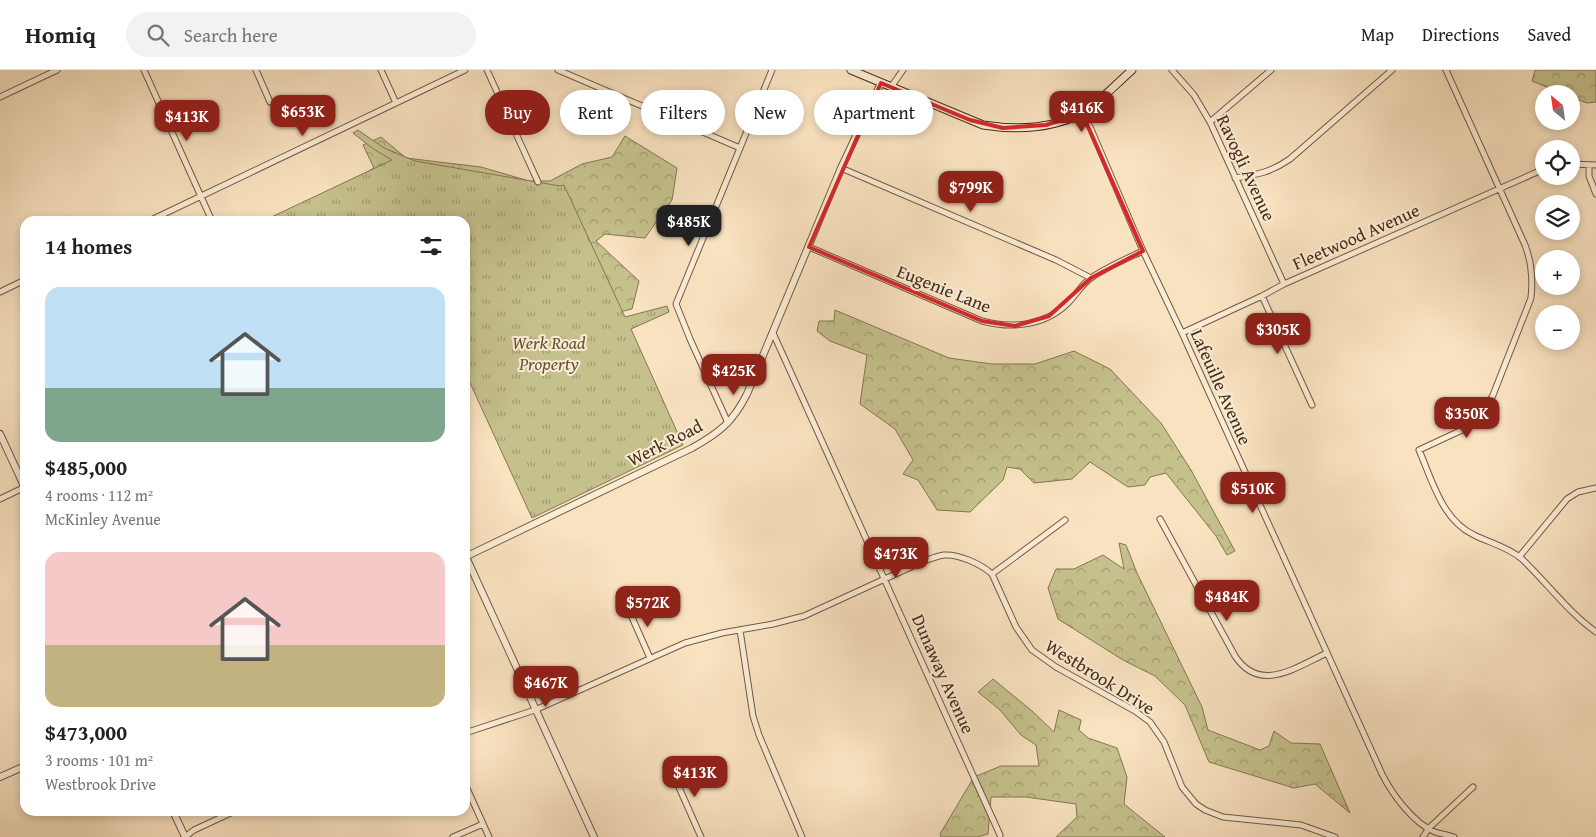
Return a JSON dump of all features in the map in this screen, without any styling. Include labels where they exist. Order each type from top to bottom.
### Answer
[{"type":"main road","points":[[851,70],[983,125],[1003,128],[1046,125],[1082,113],[1132,70]]},
{"type":"street","points":[[0,97],[57,70]]},
{"type":"street","points":[[144,70],[210,216]]},
{"type":"street","points":[[256,70],[270,102]]},
{"type":"street","points":[[381,70],[396,103]]},
{"type":"street","points":[[159,216],[465,70]]},
{"type":"street","points":[[487,70],[538,182]]},
{"type":"street","points":[[558,70],[740,148]]},
{"type":"street","points":[[728,422],[676,304],[772,70]]},
{"type":"street","points":[[891,87],[903,70]]},
{"type":"street","name":"Ravogli Avenue","points":[[1172,70],[1194,95],[1210,122],[1284,284]]},
{"type":"street","points":[[1210,122],[1271,70]]},
{"type":"street","points":[[1235,178],[1275,169],[1392,70]]},
{"type":"street","points":[[1446,70],[1501,187],[1530,258],[1532,276],[1531,298],[1493,395],[1484,412],[1472,424],[1462,430],[1419,450],[1443,505],[1453,519],[1467,531],[1501,546],[1519,557],[1574,613],[1596,632]]},
{"type":"street","name":"Werk Road","points":[[470,554],[706,441],[735,416],[747,394],[841,168],[881,83]]},
{"type":"street","name":"Lafeuille Avenue","points":[[1082,113],[1091,129],[1142,251],[1182,333],[1389,787],[1404,806],[1434,832],[1454,837]]},
{"type":"street","points":[[1580,165],[1596,165]]},
{"type":"street","points":[[1588,165],[1589,176],[1596,194]]},
{"type":"street","points":[[841,168],[1056,260],[1091,278]]},
{"type":"street","name":"Fleetwood Avenue","points":[[1182,333],[1284,284],[1535,173]]},
{"type":"street","name":"Eugenie Lane","points":[[809,247],[982,321],[1004,326],[1029,324],[1049,316],[1068,304],[1091,278],[1142,251]]},
{"type":"street","points":[[0,292],[20,282]]},
{"type":"street","points":[[1262,296],[1312,405]]},
{"type":"street","name":"Dunaway Avenue","points":[[773,333],[1000,835]]},
{"type":"street","points":[[0,434],[20,476]]},
{"type":"street","points":[[1519,557],[1567,499],[1578,492],[1596,488]]},
{"type":"street","points":[[0,499],[20,489]]},
{"type":"street","points":[[1160,519],[1235,656],[1244,668],[1258,675],[1271,676],[1280,674],[1327,653]]},
{"type":"street","points":[[470,731],[535,710],[685,643],[804,616],[924,561],[943,555],[960,557],[986,568],[992,574],[1065,520]]},
{"type":"street","points":[[470,567],[594,837]]},
{"type":"street","name":"Westbrook Drive","points":[[992,574],[1016,627],[1032,650],[1056,667],[1135,711],[1150,722],[1164,742],[1182,787],[1196,804],[1223,817],[1301,825],[1335,837]]},
{"type":"street","points":[[627,606],[650,658]]},
{"type":"street","points":[[740,630],[756,728],[802,837]]},
{"type":"street","points":[[670,767],[700,837]]},
{"type":"street","points":[[0,777],[20,768]]},
{"type":"street","points":[[1423,837],[1429,828],[1473,787]]},
{"type":"street","points":[[470,795],[489,837]]},
{"type":"street","points":[[175,816],[185,837],[194,830],[224,816]]},
{"type":"street","points":[[453,837],[483,824]]},
{"type":"highlighted area","points":[[881,83],[970,120],[1003,128],[1046,125],[1082,113],[1143,251],[1091,278],[1049,316],[1015,326],[982,321],[809,247]]},
{"type":"green space","points":[[1535,70],[1596,70],[1596,102],[1587,103],[1580,100],[1580,85],[1542,85],[1532,81]]},
{"type":"green space","name":"Werk Road Property","points":[[358,130],[384,148],[415,161],[560,186],[564,185],[625,317],[667,306],[669,312],[631,329],[683,445],[532,518],[470,383],[470,216],[273,216],[392,160],[372,148],[353,133]]},
{"type":"green space","points":[[625,136],[677,168],[672,200],[645,238],[605,234],[596,241],[639,281],[632,309],[565,325],[470,226],[470,216],[290,216],[374,168],[363,145],[381,137],[406,158],[481,167],[529,181],[550,181],[582,164],[612,157]]},
{"type":"green space","points":[[835,310],[949,358],[992,364],[1035,364],[1074,351],[1110,369],[1161,423],[1191,470],[1235,551],[1227,555],[1216,536],[1166,473],[1150,477],[1145,485],[1128,487],[1090,462],[1072,479],[1034,483],[1020,469],[1007,467],[1003,480],[970,512],[937,510],[918,480],[903,474],[913,460],[895,429],[860,404],[867,355],[830,341],[817,331],[819,321],[834,321]]},
{"type":"green space","points":[[1119,543],[1126,545],[1137,573],[1202,707],[1208,730],[1260,750],[1269,746],[1274,731],[1291,743],[1320,744],[1350,813],[1315,784],[1294,788],[1209,762],[1185,705],[1155,676],[1123,660],[1058,619],[1048,588],[1056,569],[1074,569],[1103,555],[1124,569]]},
{"type":"green space","points":[[993,679],[1054,732],[1059,710],[1081,720],[1079,730],[1088,738],[1117,748],[1127,777],[1124,804],[1165,837],[1056,837],[1077,817],[1076,804],[1026,797],[991,797],[988,834],[977,837],[941,837],[940,834],[974,777],[1001,766],[1039,766],[1036,745],[1021,735],[1000,710],[978,692]]}]
